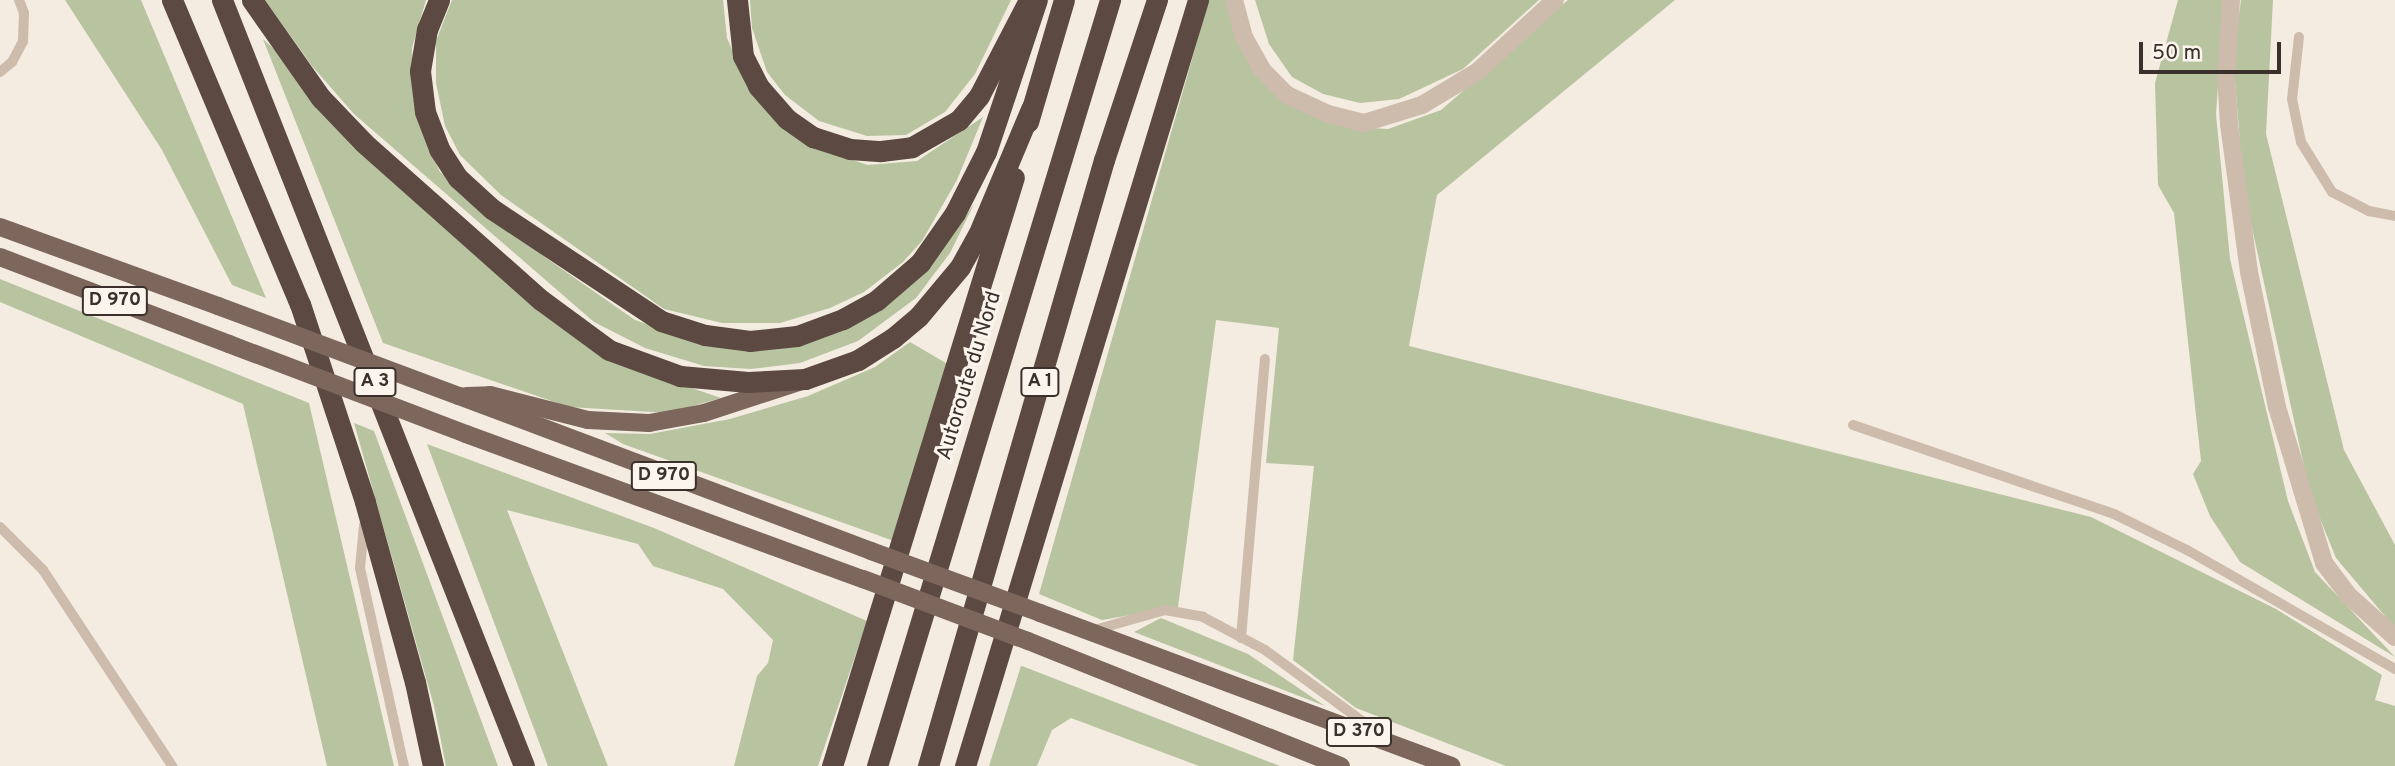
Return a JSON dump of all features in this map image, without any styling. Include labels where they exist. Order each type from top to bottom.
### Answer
[{"type":"highway","name":"A 3","points":[[172,0],[300,304],[366,507],[415,682],[433,766]]},
{"type":"highway","name":"A 3","points":[[222,0],[524,766]]},
{"type":"highway","points":[[252,0],[301,75],[364,143],[571,325],[609,350],[680,376],[748,382],[805,379],[858,360],[902,330],[943,290],[978,235],[1031,108]]},
{"type":"highway","points":[[439,0],[427,29],[420,71],[423,98],[439,149],[458,178],[492,209],[661,321],[705,335],[750,341],[797,335],[843,319],[877,300],[920,263],[955,213],[986,152],[1037,0]]},
{"type":"highway","points":[[737,0],[743,56],[758,86],[787,119],[813,137],[850,149],[881,151],[912,147],[959,120],[979,96],[1029,0]]},
{"type":"highway","points":[[832,766],[1002,227],[1031,108],[1064,0]]},
{"type":"highway","name":"Autoroute du Nord","points":[[877,766],[1110,0]]},
{"type":"highway","name":"A 1","points":[[928,766],[1104,160],[1157,0]]},
{"type":"highway","points":[[965,766],[1198,0]]},
{"type":"main road","name":"D 970","points":[[0,227],[1304,711]]},
{"type":"main road","name":"D 970","points":[[0,257],[466,434],[1028,641],[1301,750]]},
{"type":"main road","points":[[458,396],[490,395],[588,420],[649,423],[762,397],[805,379]]},
{"type":"main road","name":"D 370","points":[[1304,711],[1451,766]]},
{"type":"main road","name":"D 370","points":[[1301,750],[1341,766]]},
{"type":"street","points":[[1234,0],[1244,37],[1262,70],[1287,95],[1328,114],[1364,123],[1422,106],[1477,72],[1555,0]]},
{"type":"street","points":[[2231,0],[2226,77],[2229,124],[2249,272],[2277,407],[2324,563],[2348,595],[2395,637]]},
{"type":"lane","points":[[0,72],[12,62],[23,41],[24,13],[19,0]]},
{"type":"lane","points":[[2299,37],[2292,99],[2301,142],[2332,192],[2369,211],[2395,216]]},
{"type":"lane","points":[[1241,638],[1265,359]]},
{"type":"lane","points":[[1853,425],[2114,514],[2187,550],[2395,669]]},
{"type":"lane","points":[[366,507],[360,568],[404,766]]},
{"type":"lane","points":[[0,527],[43,570],[172,766]]},
{"type":"lane","points":[[1090,631],[1165,610],[1203,617],[1241,638],[1395,745]]},
{"type":"green space","points":[[65,0],[141,0],[266,298],[232,285],[162,150]]},
{"type":"green space","points":[[265,0],[426,0],[412,48],[413,97],[428,147],[440,172],[546,258],[635,320],[693,340],[816,336],[944,246],[974,204],[950,253],[916,298],[858,341],[800,363],[751,369],[704,366],[645,348],[594,322],[354,114],[312,66]]},
{"type":"green space","points":[[452,0],[723,0],[727,38],[748,86],[819,149],[868,165],[917,161],[983,117],[957,180],[922,241],[903,262],[864,292],[830,308],[780,323],[722,323],[664,309],[501,195],[460,155],[445,126],[436,83],[436,41]]},
{"type":"green space","points":[[750,0],[1011,0],[975,74],[945,112],[906,135],[867,136],[819,121],[785,95],[767,72],[752,28]]},
{"type":"green space","points":[[1209,0],[1235,0],[1254,67],[1339,126],[1388,129],[1441,110],[1568,0],[1675,0],[1437,195],[1409,346],[2091,517],[2276,609],[2382,675],[2375,700],[2395,706],[2395,766],[1506,766],[1356,708],[1293,660],[1314,466],[1266,463],[1279,328],[1216,320],[1178,607],[1102,620],[1039,594]]},
{"type":"green space","points":[[1255,0],[1539,0],[1463,69],[1399,99],[1360,103],[1323,94],[1292,77],[1269,44]]},
{"type":"green space","points":[[2178,0],[2224,0],[2216,114],[2230,259],[2288,501],[2315,572],[2395,657],[2240,562],[2210,516],[2193,474],[2201,461],[2174,213],[2158,185],[2155,83]]},
{"type":"green space","points":[[2241,0],[2273,0],[2266,134],[2344,450],[2395,545],[2395,628],[2336,558],[2310,494],[2244,191],[2233,58]]},
{"type":"green space","points":[[263,39],[615,362],[721,398],[669,413],[569,407],[383,343]]},
{"type":"green space","points":[[0,279],[309,403],[394,766],[327,766],[243,404],[0,302]]},
{"type":"green space","points":[[910,342],[951,366],[894,541],[623,444],[605,433],[650,434],[730,419],[808,396],[875,367]]},
{"type":"green space","points":[[354,423],[374,431],[498,766],[446,766],[434,706]]},
{"type":"green space","points":[[427,444],[654,528],[867,621],[818,766],[734,766],[757,676],[768,663],[773,640],[723,589],[653,566],[638,544],[507,510],[608,766],[548,766]]},
{"type":"green space","points":[[1161,618],[1248,654],[1325,706],[1134,632]]},
{"type":"green space","points":[[1021,666],[1280,766],[1199,766],[1071,718],[1052,730],[1037,766],[989,766]]}]
